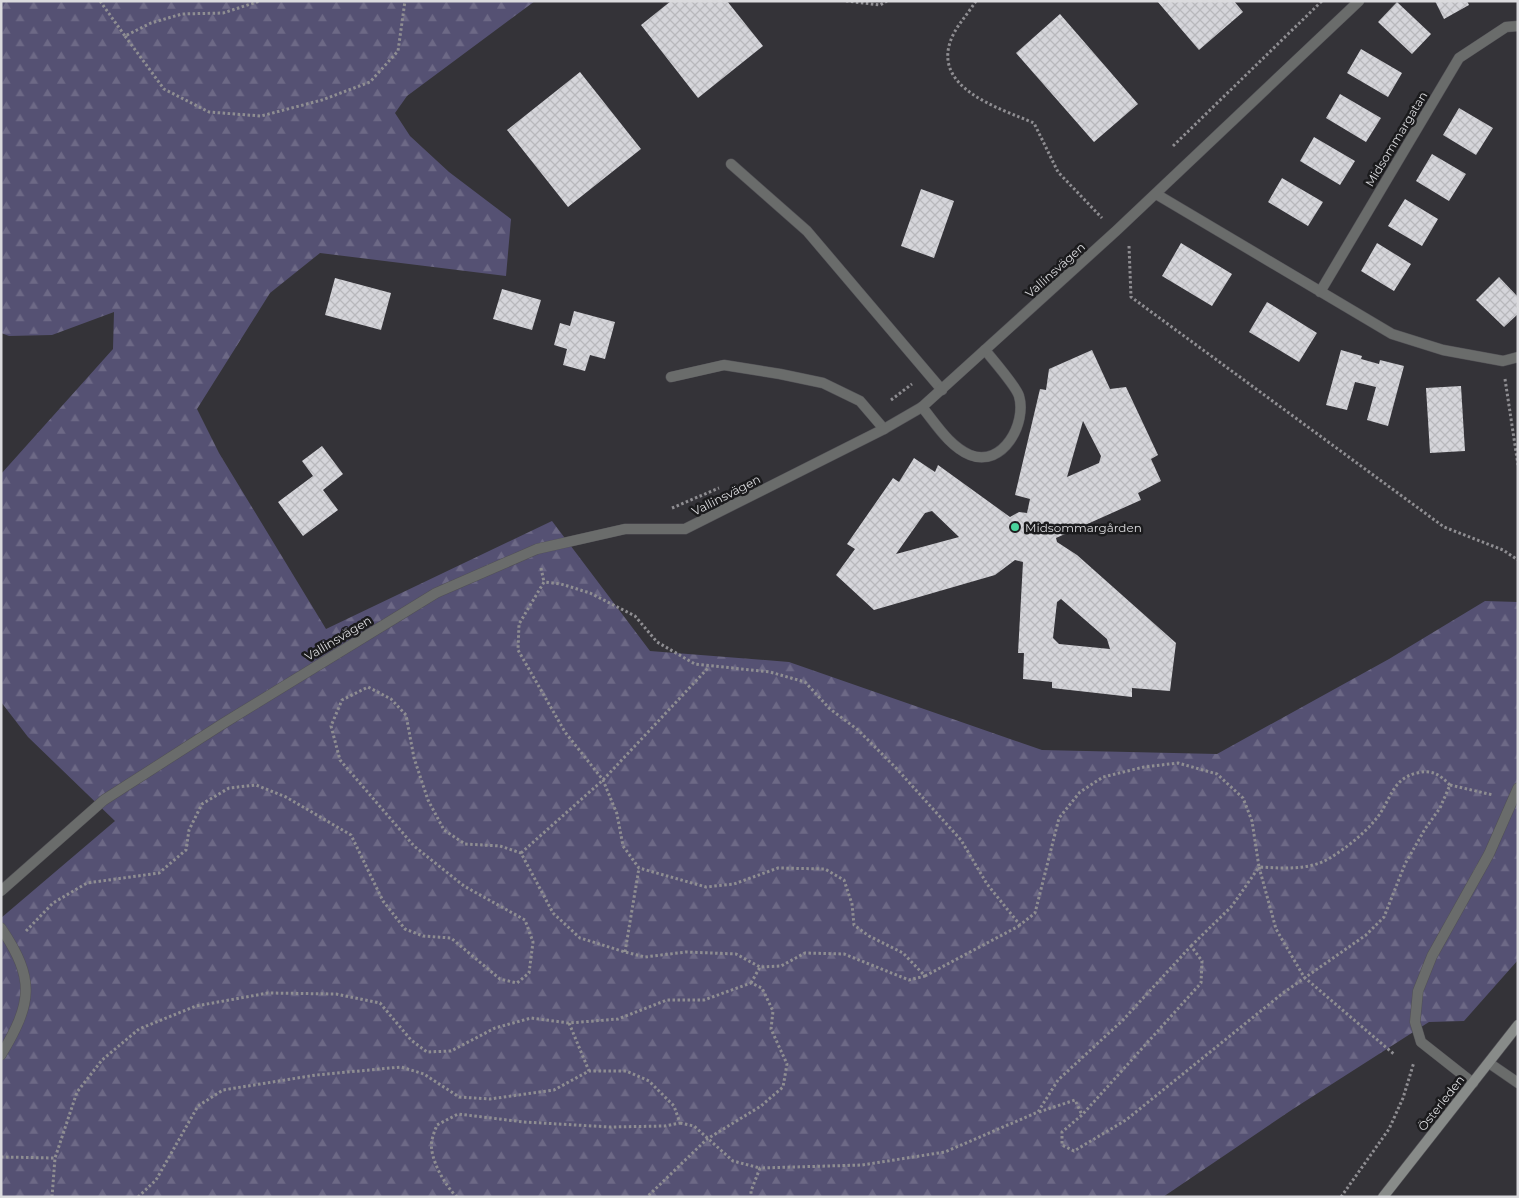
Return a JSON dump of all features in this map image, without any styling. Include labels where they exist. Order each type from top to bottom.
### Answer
[{"type":"main road","name":"Österleden","points":[[1384,1197],[1518,1025]]},
{"type":"street","name":"Vallinsvägen","points":[[1,891],[104,800],[224,723],[436,593],[537,549],[625,529],[685,529],[884,429],[922,407],[1156,194],[1359,1]]},
{"type":"street","name":"Midsommargatan","points":[[1320,292],[1459,58],[1506,27],[1518,26]]},
{"type":"street","points":[[731,164],[807,231],[942,390]]},
{"type":"street","points":[[1156,194],[1392,334],[1443,350],[1503,361],[1518,357]]},
{"type":"street","points":[[922,407],[949,440],[971,455],[986,456],[1003,450],[1015,434],[1020,414],[1019,396],[985,350]]},
{"type":"street","points":[[671,377],[724,365],[823,383],[860,401],[884,429]]},
{"type":"street","points":[[1473,1083],[1421,1042],[1415,1022],[1418,991],[1432,956],[1489,854],[1518,788]]},
{"type":"street","points":[[1,928],[18,952],[28,990],[19,1026],[1,1055]]},
{"type":"street","points":[[1489,1063],[1518,1083]]},
{"type":"path","points":[[100,1],[164,89],[209,112],[261,116],[322,100],[370,82],[398,51],[405,1]]},
{"type":"path","points":[[125,36],[151,23],[182,14],[222,13],[260,1]]},
{"type":"path","points":[[846,1],[880,5],[887,1]]},
{"type":"path","points":[[976,1],[953,35],[948,58],[955,81],[978,99],[1034,123],[1058,172],[1101,218],[1116,231],[1130,248],[1131,297],[1444,527],[1502,550],[1518,560]]},
{"type":"path","points":[[1172,148],[1322,1]]},
{"type":"path","points":[[1101,218],[1108,210]]},
{"type":"path","points":[[1503,361],[1518,465]]},
{"type":"path","points":[[925,976],[903,954],[869,936],[854,925],[852,904],[844,880],[825,869],[778,868],[734,884],[706,886],[639,868],[623,846],[617,814],[604,780],[565,732],[518,650],[518,624],[544,582],[561,584],[590,593],[635,616],[657,642],[695,664],[770,672],[804,682],[830,709],[858,730],[896,768],[960,840],[986,884],[1020,925]]},
{"type":"path","points":[[521,853],[604,780],[710,666]]},
{"type":"path","points":[[12,945],[53,903],[87,883],[159,873],[186,850],[189,830],[202,804],[229,788],[256,785],[286,797],[351,835],[383,901],[405,929],[423,936],[451,938],[500,980],[517,982],[529,973],[533,942],[525,920],[464,886],[414,846],[340,760],[331,726],[342,700],[368,687],[391,699],[406,715],[414,758],[428,800],[444,830],[465,844],[500,846],[521,853],[553,913],[580,938],[644,957],[686,952],[736,954],[760,966],[781,966],[805,954],[844,954],[909,980],[925,976],[1020,925],[1036,914],[1059,818],[1080,792],[1103,777],[1144,767],[1178,764],[1217,774],[1243,798],[1252,821],[1259,867],[1276,929],[1304,977],[1395,1054]]},
{"type":"path","points":[[1259,867],[1300,868],[1328,859],[1353,842],[1377,818],[1391,792],[1405,775],[1427,770],[1440,776],[1450,785],[1513,800]]},
{"type":"path","points":[[1191,946],[1202,961],[1201,983],[1082,1115],[1062,1132],[1062,1145],[1074,1150],[1126,1120],[1304,977],[1366,935],[1384,916],[1406,864],[1425,829],[1440,808],[1450,785]]},
{"type":"path","points":[[1038,1112],[1058,1080],[1116,1026],[1191,946],[1232,906],[1259,867]]},
{"type":"path","points":[[625,952],[639,868]]},
{"type":"path","points":[[52,1197],[55,1158],[77,1092],[102,1060],[139,1029],[196,1006],[268,993],[336,994],[380,1003],[411,1040],[427,1052],[451,1051],[495,1028],[531,1018],[569,1023],[618,1018],[668,1000],[704,1000],[751,983],[760,966]]},
{"type":"path","points":[[647,1197],[707,1139],[761,1106],[783,1086],[787,1064],[771,1029],[773,1011],[762,988],[751,983]]},
{"type":"path","points":[[569,1023],[589,1070]]},
{"type":"path","points":[[1341,1197],[1388,1130],[1403,1098],[1421,1042]]},
{"type":"path","points":[[138,1197],[156,1180],[198,1106],[223,1090],[353,1070],[401,1067],[424,1074],[443,1089],[460,1097],[490,1100],[554,1090],[589,1070],[626,1071],[649,1081],[674,1106],[680,1123]]},
{"type":"path","points":[[457,1197],[449,1190],[436,1166],[431,1142],[437,1125],[458,1114],[524,1122],[610,1127],[665,1126],[680,1123],[694,1126],[733,1161],[760,1168],[862,1165],[945,1152],[1038,1112],[1075,1100],[1082,1115]]},
{"type":"path","points":[[1,1158],[55,1158]]},
{"type":"path","points":[[751,1197],[751,1190],[760,1168]]},
{"type":"green space","points":[[1,1],[535,1],[407,96],[395,113],[410,136],[449,172],[511,219],[506,276],[320,253],[270,293],[197,409],[219,453],[326,629],[552,521],[650,651],[789,662],[1042,750],[1217,754],[1389,659],[1485,601],[1518,602],[1518,960],[1464,1021],[1429,1022],[1293,1109],[1163,1197],[1,1197],[1,918],[115,821],[28,737],[1,702],[1,474],[113,349],[114,312],[52,335],[9,336],[1,333]]},
{"type":"building","points":[[671,1],[727,1],[763,46],[698,98],[641,25]]},
{"type":"building","points":[[1157,1],[1234,1],[1243,12],[1199,50]]},
{"type":"building","points":[[1435,1],[1467,1],[1469,5],[1444,19]]},
{"type":"building","points":[[1397,2],[1431,34],[1412,54],[1378,22]]},
{"type":"building","points":[[1060,14],[1138,104],[1094,142],[1016,53]]},
{"type":"building","points":[[1361,49],[1402,73],[1388,97],[1347,73]]},
{"type":"building","points":[[580,72],[641,149],[568,207],[507,130]]},
{"type":"building","points":[[1340,94],[1381,118],[1366,142],[1326,118]]},
{"type":"building","points":[[1459,108],[1493,128],[1476,155],[1443,135]]},
{"type":"building","points":[[1314,137],[1355,161],[1340,185],[1300,161]]},
{"type":"building","points":[[1432,154],[1466,174],[1449,201],[1416,181]]},
{"type":"building","points":[[1282,178],[1323,202],[1308,226],[1268,202]]},
{"type":"building","points":[[921,189],[954,201],[934,258],[901,246]]},
{"type":"building","points":[[1405,199],[1438,219],[1422,246],[1388,226]]},
{"type":"building","points":[[1181,243],[1232,274],[1212,306],[1162,276]]},
{"type":"building","points":[[1377,243],[1411,264],[1394,291],[1361,271]]},
{"type":"building","points":[[1499,277],[1518,297],[1518,314],[1504,327],[1476,300]]},
{"type":"building","points":[[335,278],[391,293],[381,330],[325,315]]},
{"type":"building","points":[[502,289],[541,300],[532,330],[493,319]]},
{"type":"building","points":[[1267,302],[1317,333],[1299,362],[1249,332]]},
{"type":"building","points":[[574,311],[615,322],[605,359],[590,355],[585,371],[563,365],[567,349],[554,345],[560,323],[570,326]]},
{"type":"building","name":"Midsommargården","points":[[1092,350],[1110,389],[1126,387],[1158,455],[1151,459],[1161,481],[1138,493],[1141,500],[1056,538],[1057,542],[1077,555],[1176,643],[1170,691],[1132,688],[1132,697],[1052,688],[1052,682],[1023,679],[1024,653],[1018,653],[1023,562],[1015,560],[995,575],[874,610],[836,575],[855,549],[847,544],[893,478],[899,482],[914,458],[935,472],[938,465],[1010,517],[1019,512],[1027,513],[1030,499],[1015,495],[1040,389],[1046,390],[1049,369]],"holes":[[[1083,421],[1101,456],[1099,463],[1067,477]],[[932,511],[959,537],[896,554],[925,513]],[[1061,599],[1107,639],[1110,649],[1059,644],[1053,638],[1057,602]]]},
{"type":"building","points":[[1341,350],[1362,356],[1361,359],[1379,364],[1380,360],[1404,366],[1388,426],[1367,420],[1376,387],[1355,382],[1347,410],[1326,405]]},
{"type":"building","points":[[1461,386],[1465,451],[1430,453],[1426,388]]},
{"type":"building","points":[[322,446],[343,474],[323,490],[338,510],[303,536],[278,502],[313,476],[302,461]]},
{"type":"place","name":"Midsommargården","points":[[1015,527]]}]
